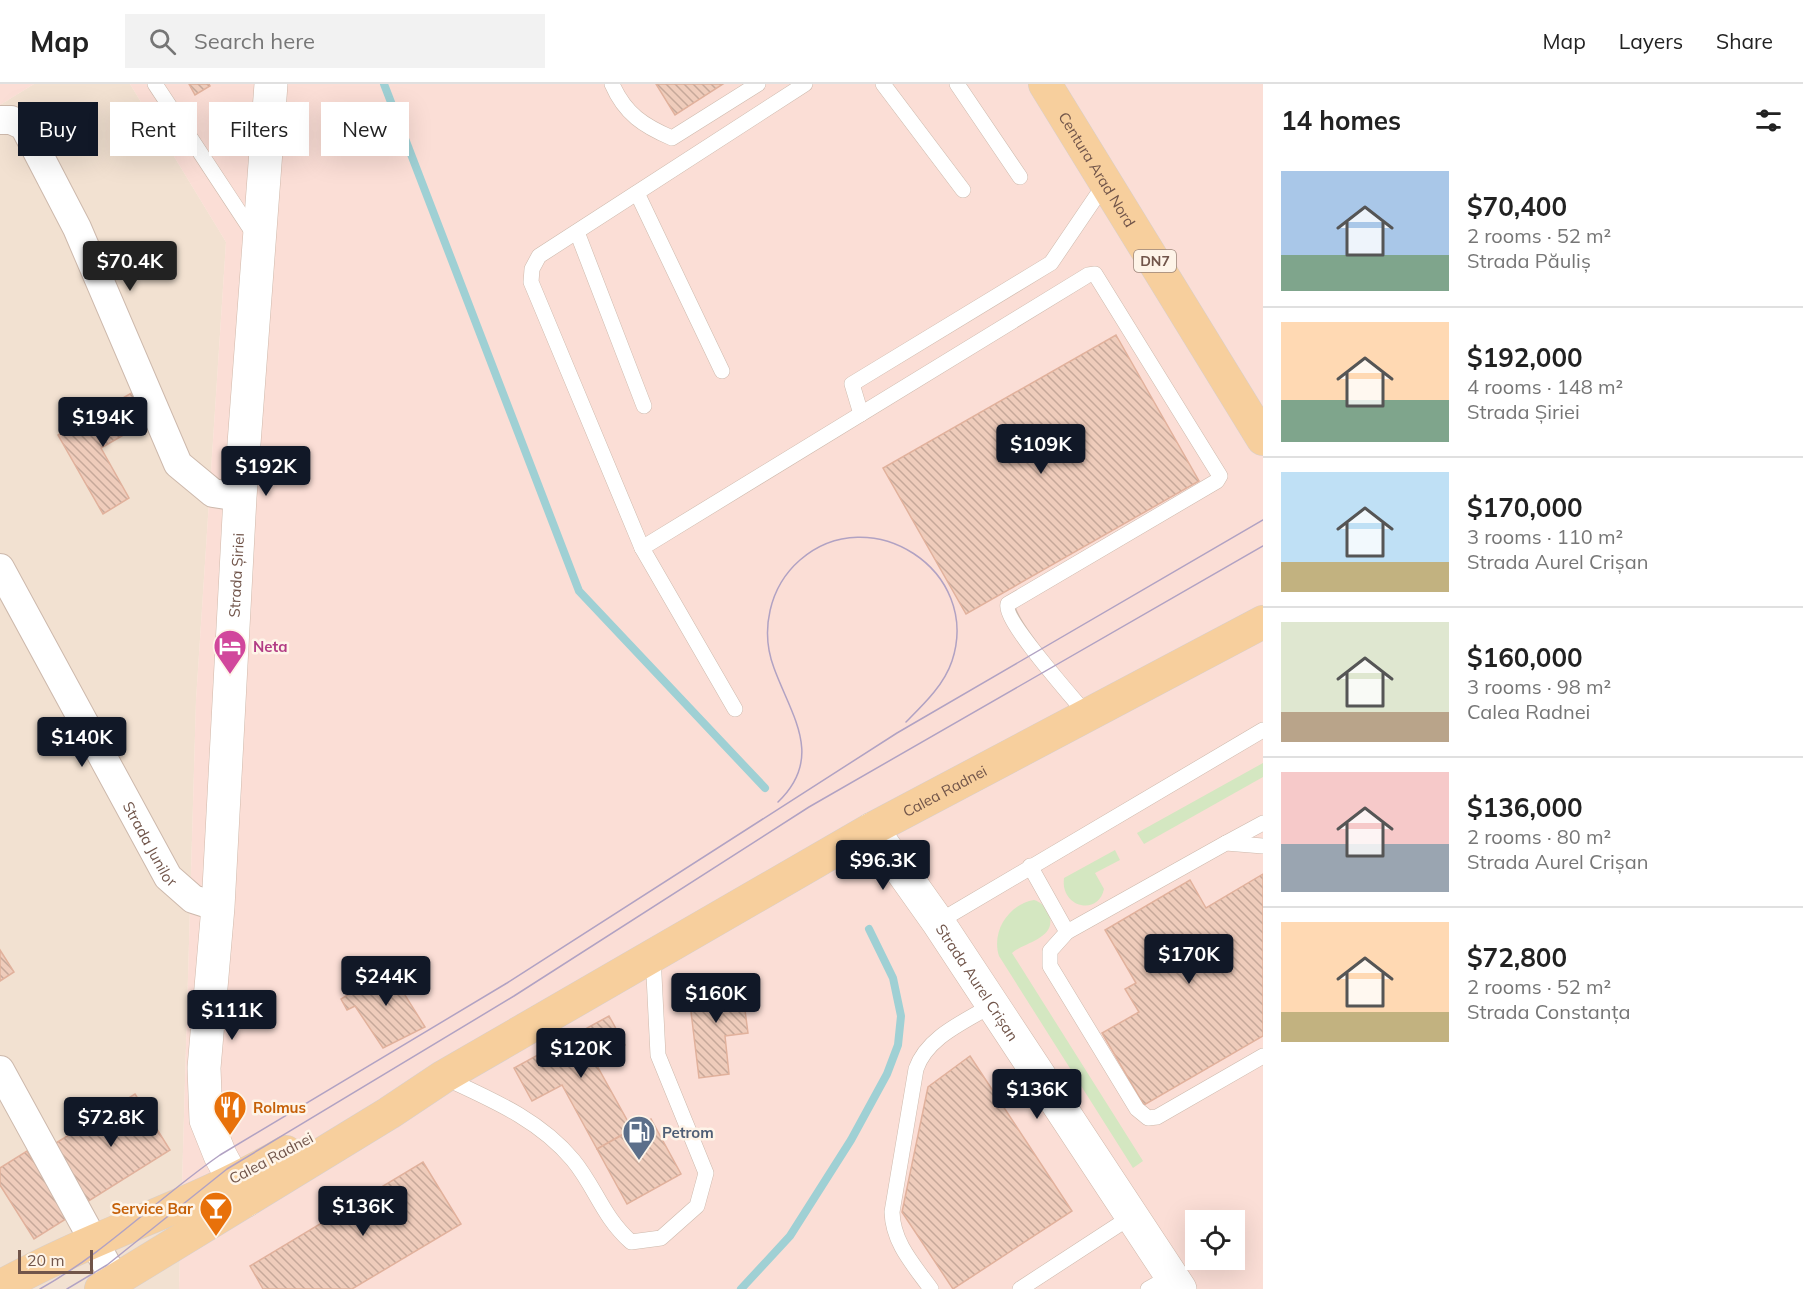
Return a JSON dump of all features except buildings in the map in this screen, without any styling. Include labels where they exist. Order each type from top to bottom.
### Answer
[{"type":"main road","name":"Strada Șiriei","points":[[239,1190],[206,1120],[204,1068],[218,907],[240,497],[271,84]]},
{"type":"main road","name":"Centura Arad Nord","points":[[1045,84],[1263,439]]},
{"type":"main road","name":"Calea Radnei","points":[[114,1286],[239,1190],[266,1163],[378,1097],[443,1077],[872,829],[1263,622]]},
{"type":"main road","name":"Strada Aurel Crișan","points":[[872,829],[938,922],[1132,1216],[1166,1284]]},
{"type":"main road","points":[[114,1286],[394,1123],[443,1077]]},
{"type":"main road","name":"Calea Radnei","points":[[0,1287],[47,1260],[93,1239],[239,1190]]},
{"type":"street","points":[[6,120],[24,126],[77,228],[178,464],[213,493],[240,497]]},
{"type":"street","name":"Strada Junilor","points":[[0,568],[168,877],[193,899],[218,907]]},
{"type":"street","points":[[0,1070],[93,1239],[114,1286]]},
{"type":"lane","points":[[155,84],[258,241]]},
{"type":"lane","points":[[612,84],[619,99],[644,126],[672,138],[758,84]]},
{"type":"lane","points":[[735,709],[642,548],[531,282],[532,269],[539,256],[805,84]]},
{"type":"lane","points":[[883,84],[963,190]]},
{"type":"lane","points":[[957,84],[1020,177]]},
{"type":"lane","points":[[861,414],[852,384],[1051,263],[1106,182]]},
{"type":"lane","points":[[637,193],[722,371]]},
{"type":"lane","points":[[577,232],[644,406]]},
{"type":"lane","points":[[642,548],[1088,275],[1095,274],[1220,476],[1217,481],[1008,604],[1008,614],[1028,642],[1087,714]]},
{"type":"lane","points":[[938,922],[1263,730]]},
{"type":"lane","points":[[1263,823],[1067,932],[1050,951],[1050,966],[1137,1109],[1148,1118],[1157,1117],[1263,1056]]},
{"type":"lane","points":[[1226,843],[1263,846]]},
{"type":"lane","points":[[1030,866],[1067,932]]},
{"type":"lane","points":[[443,1077],[532,1121],[574,1160],[613,1226],[631,1242],[661,1238],[697,1206],[706,1173],[658,1054],[653,955]]},
{"type":"lane","points":[[931,1289],[897,1242],[892,1226],[892,1212],[916,1069],[921,1053],[931,1043],[992,1005]]},
{"type":"lane","points":[[1020,1289],[1132,1216]]},
{"type":"shaded area","points":[[0,84],[34,84],[0,105]]},
{"type":"shaded area","points":[[34,84],[130,84],[141,102],[110,102],[110,156],[174,156],[226,242],[196,700],[179,1289],[0,1289],[0,105]]},
{"type":"shaded area","points":[[130,84],[1263,84],[1263,1289],[179,1289],[196,700],[226,242],[174,156],[197,156],[197,102],[141,102]]},
{"type":"green space","points":[[1263,763],[1263,777],[1144,844],[1137,833]]},
{"type":"green space","points":[[1115,850],[1120,860],[1095,873],[1104,889],[1100,898],[1088,905],[1073,902],[1064,888],[1064,878]]},
{"type":"green space","points":[[1034,900],[1042,904],[1048,912],[1049,928],[1039,938],[1012,953],[1143,1161],[1133,1168],[999,956],[998,937],[1004,920],[1017,907]]},
{"type":"waterway","points":[[384,84],[579,591],[765,788]]},
{"type":"waterway","points":[[741,1289],[790,1236],[851,1140],[887,1074],[898,1045],[901,1016],[893,978],[869,929]]},
{"type":"tram line","points":[[40,1289],[110,1242],[220,1155],[507,983],[897,733],[1263,520]]},
{"type":"tram line","points":[[778,802],[792,785],[800,769],[802,752],[795,719],[770,654],[768,639],[770,610],[774,596],[789,571],[800,560],[828,543],[858,537],[887,541],[914,553],[936,573],[951,598],[957,628],[952,661],[939,686],[906,722]]},
{"type":"tram line","points":[[67,1289],[107,1265],[227,1169],[514,996],[809,807],[1263,546]]},
{"type":"place","name":"Neta","points":[[230,675]]},
{"type":"place","name":"Rolmus","points":[[230,1136]]},
{"type":"place","name":"Petrom","points":[[639,1161]]},
{"type":"place","name":"Service Bar","points":[[216,1237]]}]
